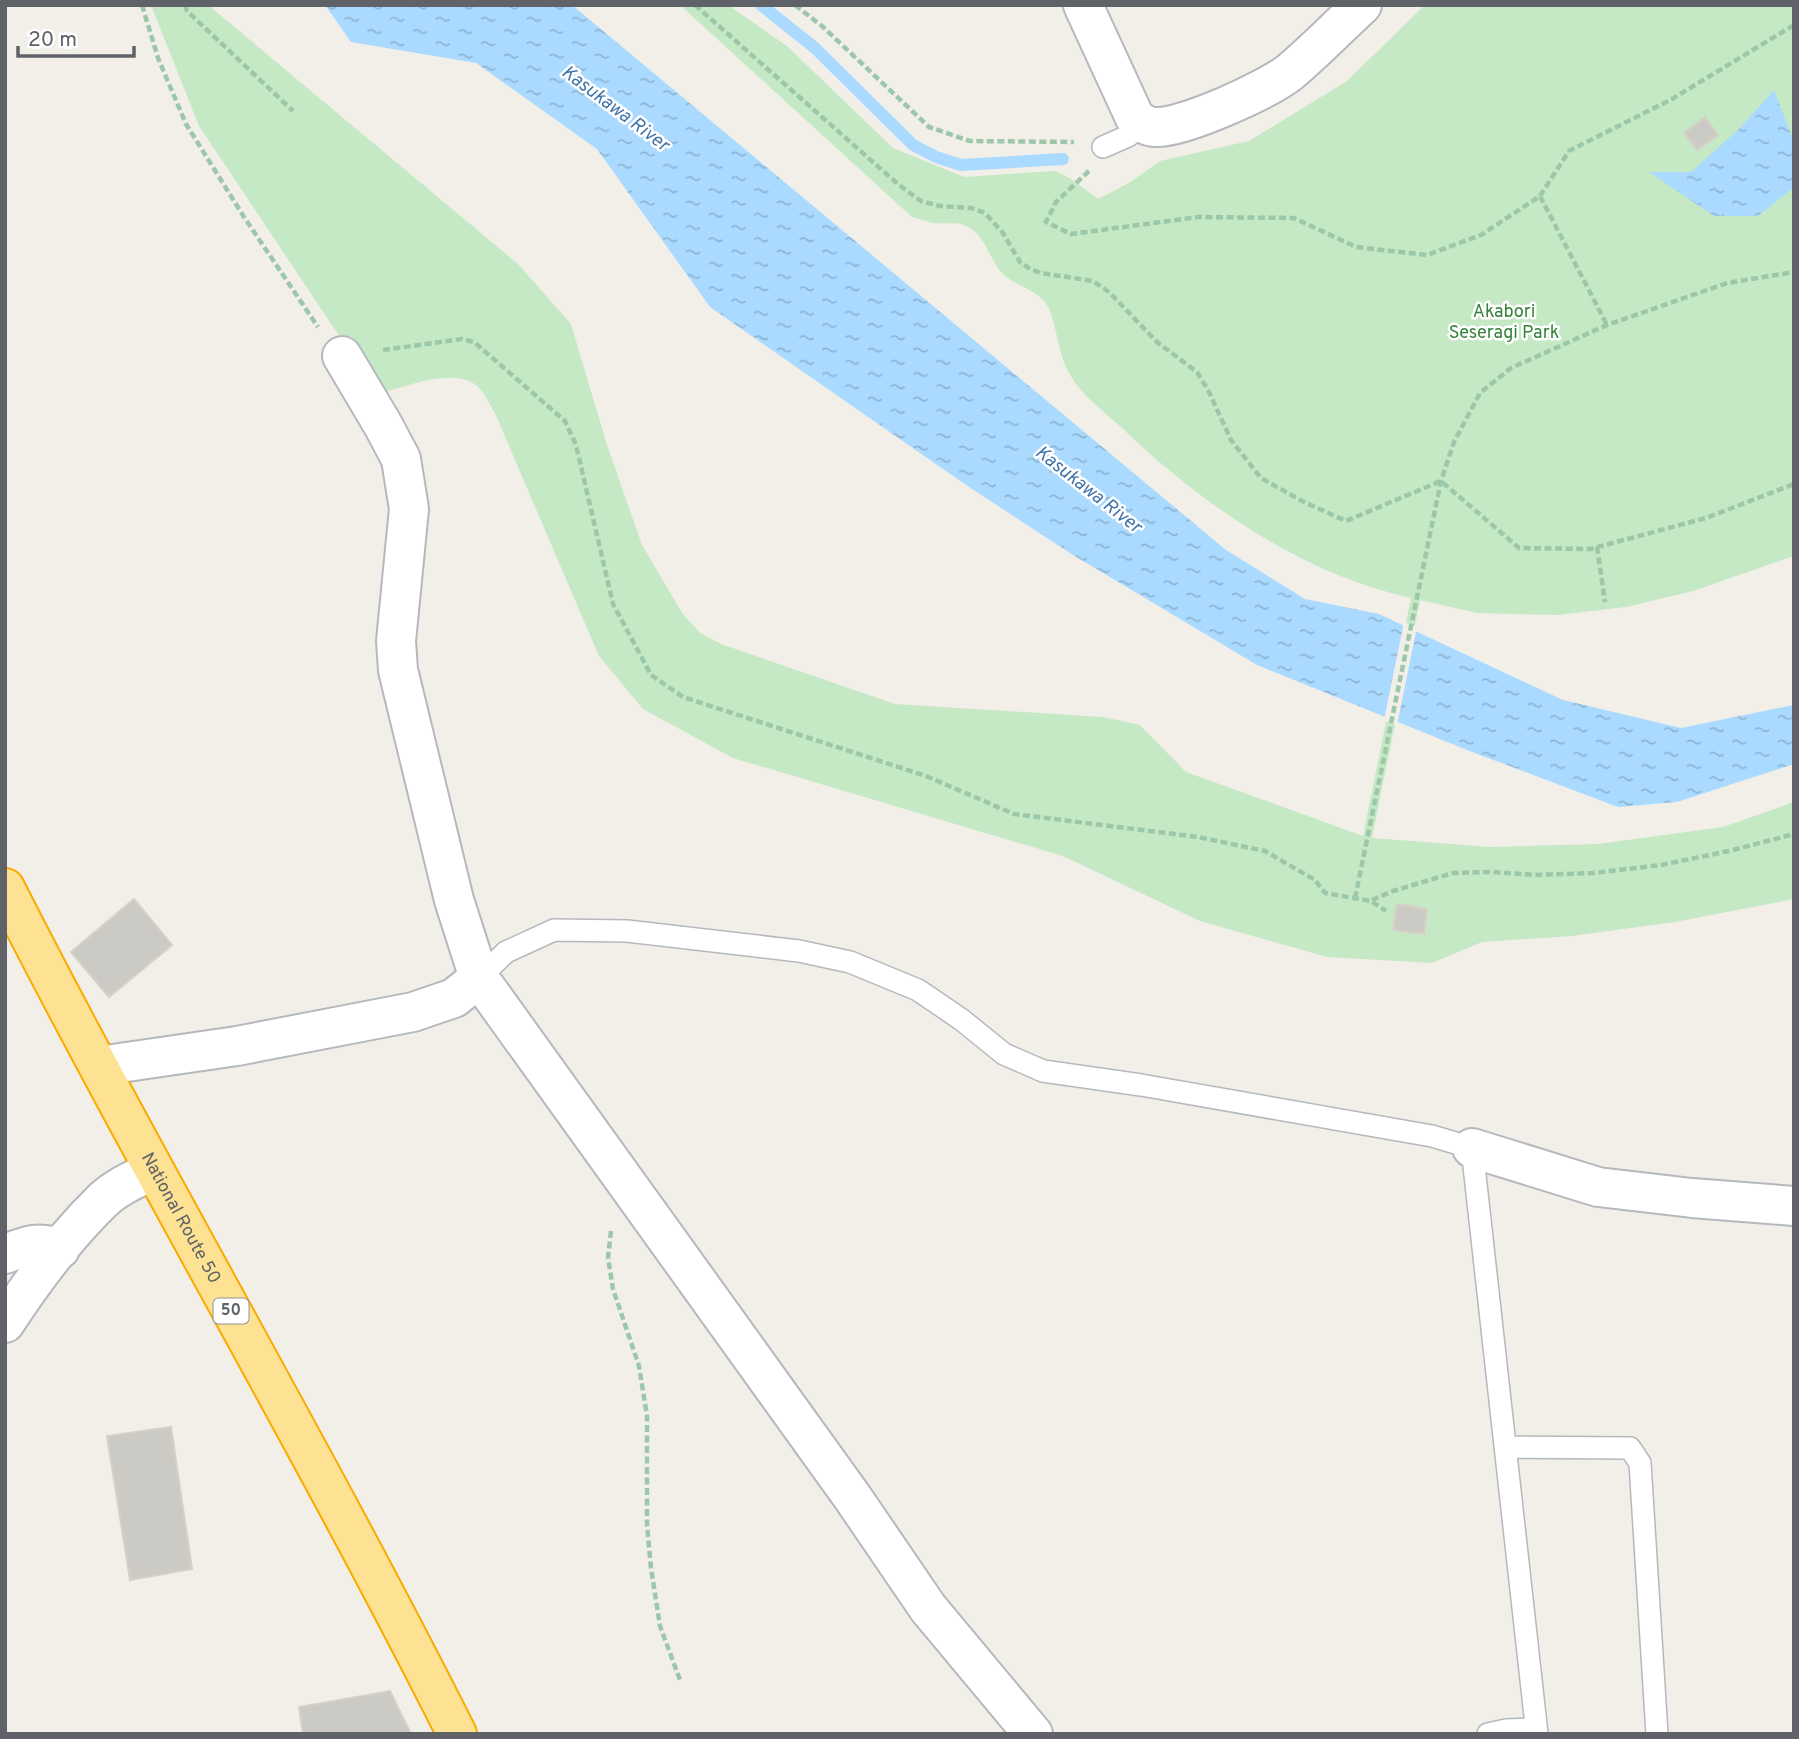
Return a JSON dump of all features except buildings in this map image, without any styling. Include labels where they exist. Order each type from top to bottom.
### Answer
[{"type":"highway","name":"National Route 50","points":[[8,898],[153,1170],[306,1447],[457,1734]]},
{"type":"street","points":[[1083,5],[1135,118],[1156,127],[1200,116],[1268,86],[1289,73],[1362,5]]},
{"type":"street","points":[[342,356],[401,459],[409,509],[396,641],[398,670],[454,900],[479,978],[853,1498],[928,1608],[1033,1734]]},
{"type":"street","points":[[99,1066],[237,1046],[413,1012],[454,998],[479,978]]},
{"type":"street","points":[[1472,1148],[1598,1187],[1692,1199],[1794,1206]]},
{"type":"street","points":[[5,1323],[60,1249],[104,1199],[127,1182],[153,1170]]},
{"type":"street","points":[[5,1254],[33,1243],[46,1242],[60,1249]]},
{"type":"lane","points":[[1103,148],[1145,124]]},
{"type":"lane","points":[[479,978],[506,952],[554,930],[627,931],[799,951],[850,962],[918,990],[962,1020],[1004,1054],[1042,1071],[1141,1085],[1405,1131],[1472,1148],[1537,1732],[1506,1730],[1488,1734]]},
{"type":"lane","points":[[1505,1447],[1630,1448],[1640,1463],[1657,1734]]},
{"type":"path","points":[[142,5],[158,58],[186,124],[314,321],[342,356],[462,339],[474,342],[565,421],[576,445],[613,604],[651,675],[683,697],[926,776],[1014,814],[1198,837],[1265,851],[1315,880],[1325,892],[1355,895],[1371,901],[1385,911]]},
{"type":"path","points":[[185,5],[187,11],[293,111]]},
{"type":"path","points":[[695,5],[899,185],[921,201],[940,206],[971,208],[985,213],[1003,233],[1020,262],[1030,270],[1093,281],[1109,292],[1157,342],[1197,373],[1208,390],[1231,440],[1261,478],[1346,521],[1441,481]]},
{"type":"path","points":[[794,5],[822,26],[929,127],[970,141],[1080,142],[1103,148],[1100,160],[1056,202],[1046,222],[1071,234],[1198,216],[1294,218],[1356,247],[1427,255],[1481,235],[1541,196],[1569,151],[1672,99],[1794,25]]},
{"type":"path","points":[[1541,196],[1607,326]]},
{"type":"path","points":[[1355,895],[1441,481],[1454,442],[1480,393],[1511,368],[1607,326],[1727,283],[1794,272]]},
{"type":"path","points":[[1441,481],[1519,548],[1590,549],[1706,519],[1794,484]]},
{"type":"path","points":[[1597,547],[1605,602]]},
{"type":"path","points":[[1371,901],[1393,891],[1453,873],[1592,873],[1661,865],[1794,834]]},
{"type":"path","points":[[635,1197],[612,1223],[608,1258],[613,1289],[639,1366],[647,1416],[647,1525],[651,1568],[660,1626],[680,1679]]},
{"type":"green space","name":"Akabori Seseragi Park","points":[[151,5],[208,5],[518,264],[571,324],[607,445],[642,545],[682,613],[700,633],[721,644],[895,704],[1103,717],[1140,725],[1186,772],[1363,836],[1411,598],[1371,587],[1293,554],[1219,509],[1185,483],[1152,456],[1076,384],[1065,365],[1049,309],[1040,297],[1000,271],[977,233],[960,224],[933,223],[912,217],[680,5],[728,5],[787,46],[893,148],[964,177],[1056,171],[1098,199],[1129,183],[1160,161],[1249,141],[1347,81],[1425,5],[1794,5],[1794,556],[1693,591],[1626,607],[1557,615],[1477,613],[1420,600],[1372,838],[1490,847],[1598,844],[1723,827],[1794,802],[1794,899],[1675,922],[1572,936],[1482,942],[1432,963],[1327,957],[1200,921],[1063,856],[733,758],[643,709],[599,656],[495,413],[479,388],[466,380],[442,378],[378,394],[199,126]]},
{"type":"water","name":"Kasukawa River","points":[[325,5],[572,5],[1226,550],[1305,599],[1379,614],[1563,700],[1681,728],[1794,705],[1794,764],[1677,802],[1618,807],[1467,750],[1257,665],[1073,555],[969,487],[710,307],[597,149],[476,63],[351,42]]},
{"type":"water","points":[[1774,90],[1794,142],[1792,189],[1758,216],[1714,216],[1649,172],[1691,172],[1741,127]]},
{"type":"pier","points":[[1404,622],[1417,627],[1397,725],[1384,720]]},
{"type":"waterway","points":[[761,5],[815,48],[913,145],[936,157],[961,165],[1063,159]]}]
